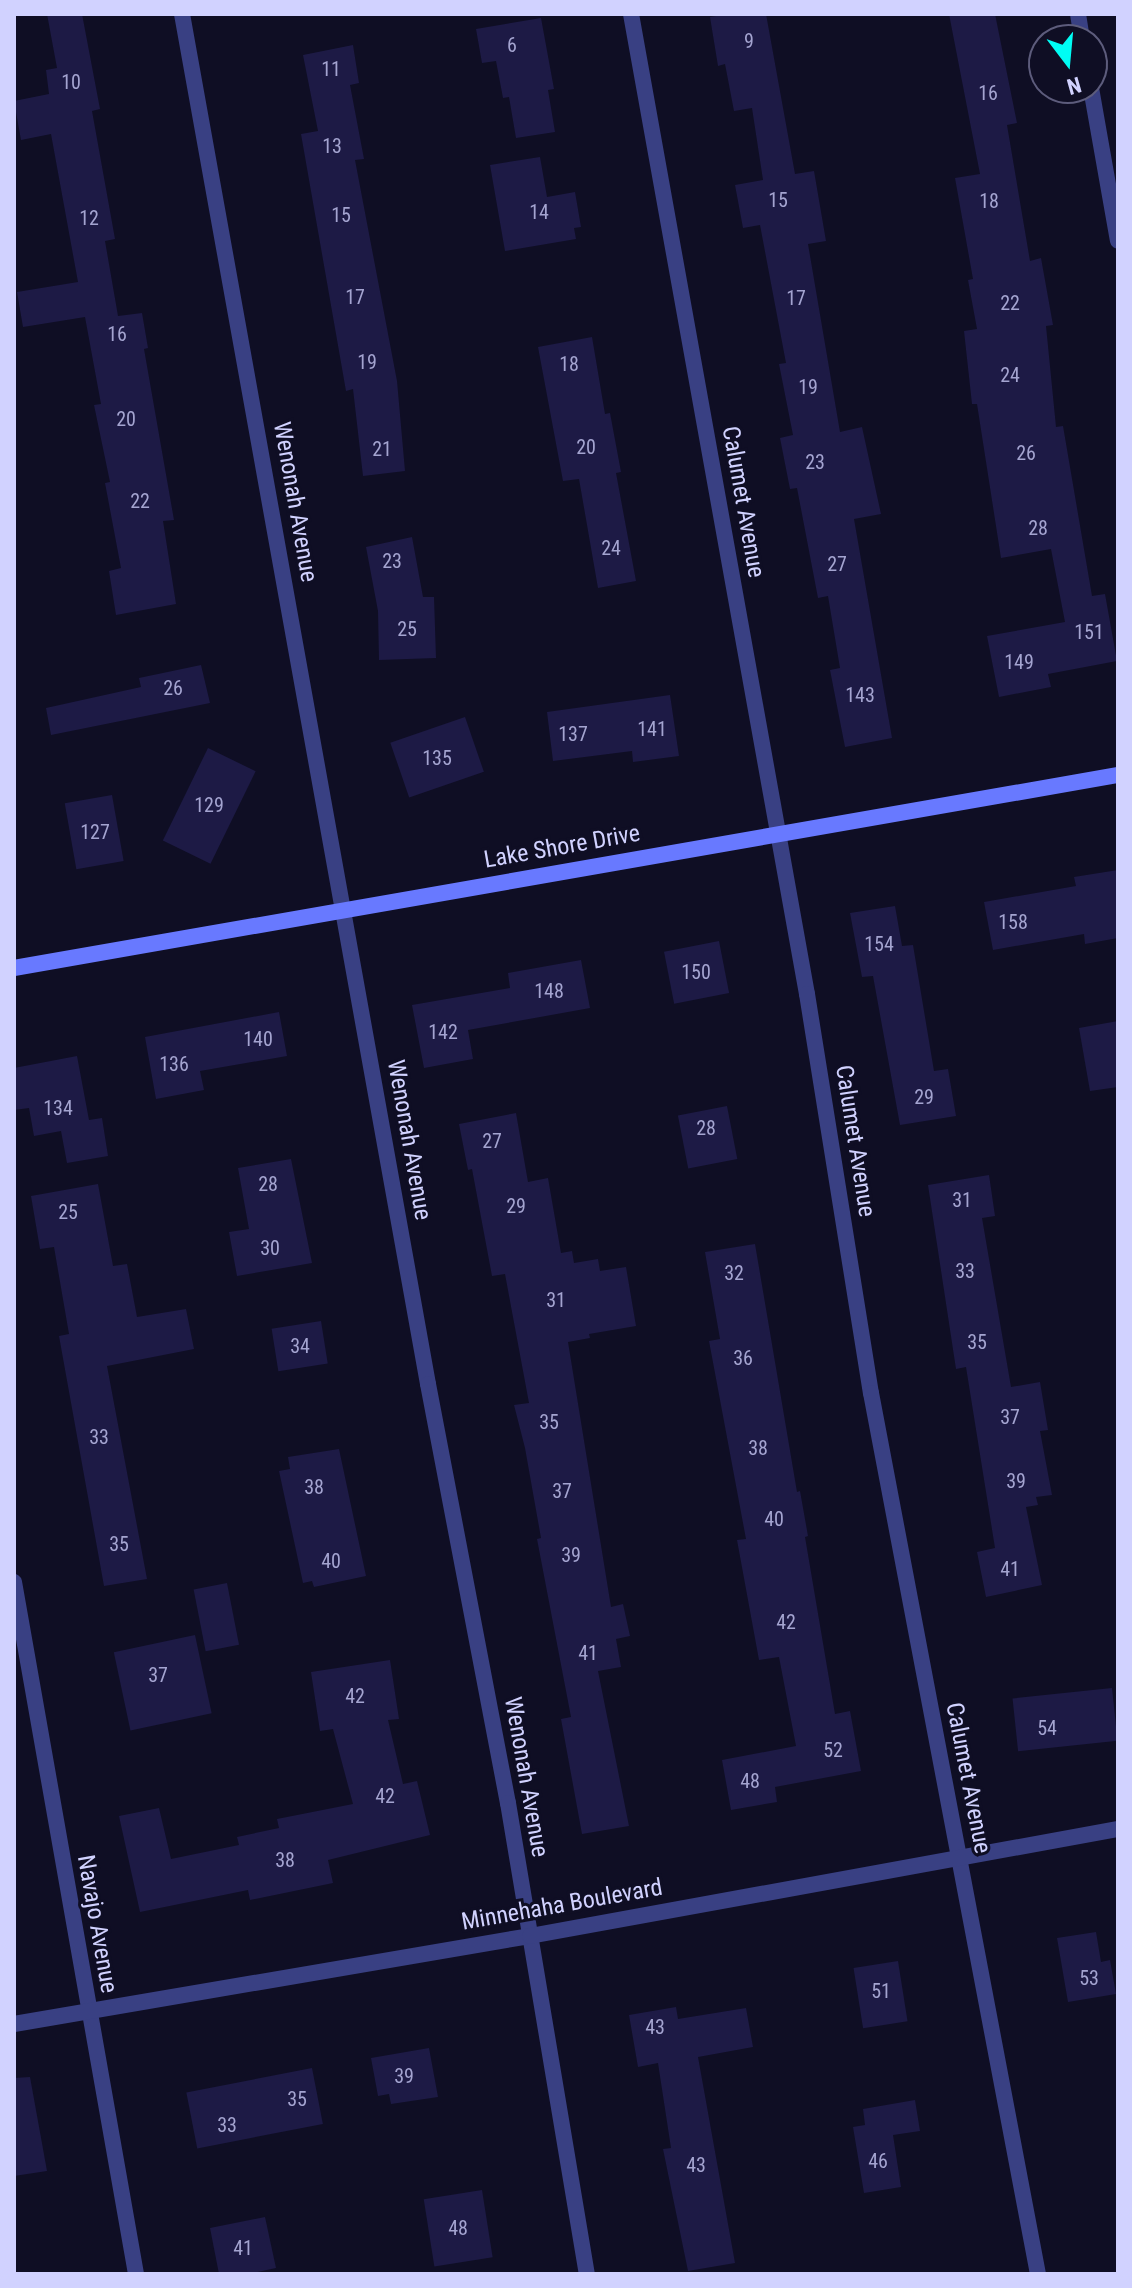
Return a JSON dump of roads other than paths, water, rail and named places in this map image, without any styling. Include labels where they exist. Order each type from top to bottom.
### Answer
[{"type":"street","name":"Wenonah Avenue","points":[[182,14],[530,1936],[587,2274]]},
{"type":"street","name":"Calumet Avenue","points":[[631,14],[778,835],[871,1393],[1038,2274]]},
{"type":"street","points":[[1094,104],[1118,241]]},
{"type":"street","name":"Lake Shore Drive","points":[[14,968],[1118,775]]},
{"type":"street","name":"Navajo Avenue","points":[[14,1582],[136,2274]]},
{"type":"street","name":"Minnehaha Boulevard","points":[[14,2024],[530,1936],[1118,1829]]}]
